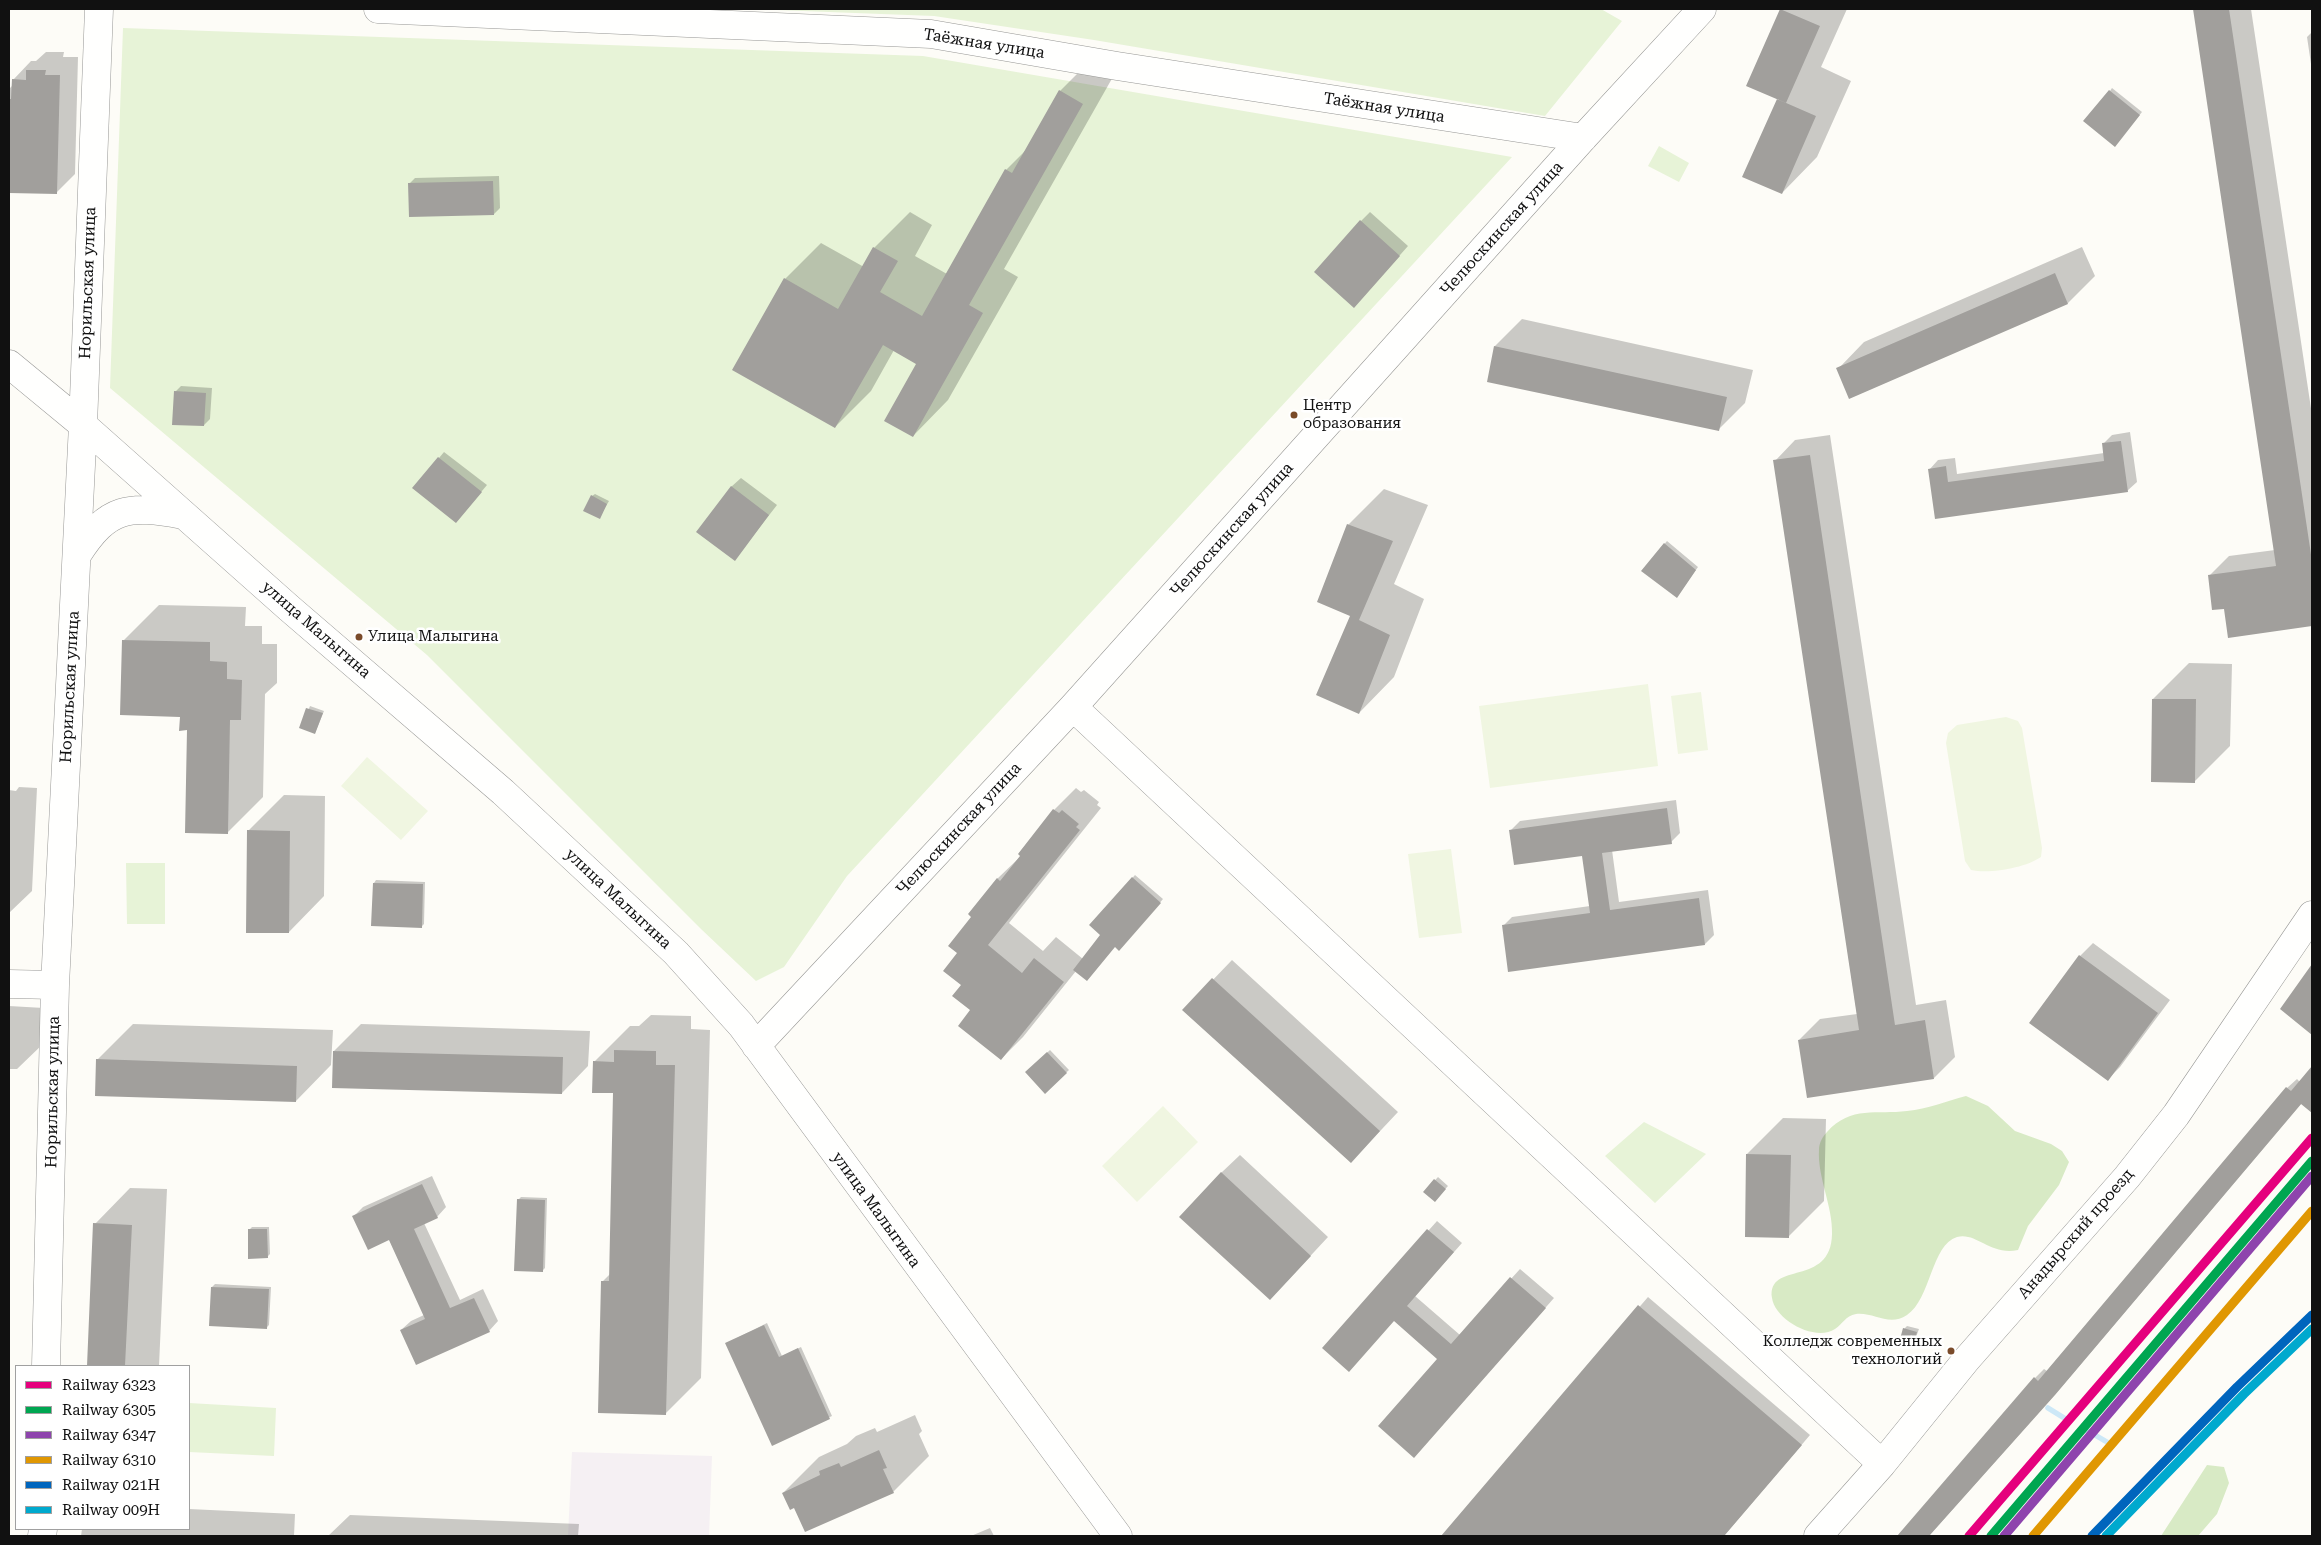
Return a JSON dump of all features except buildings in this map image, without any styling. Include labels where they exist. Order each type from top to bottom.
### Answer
[{"type":"street","name":"Норильская улица","points":[[46,1365],[55,985],[83,425],[99,9]]},
{"type":"street","name":"Таёжная улица","points":[[378,9],[931,34],[1117,66],[1583,138]]},
{"type":"street","name":"Челюскинская улица","points":[[756,1046],[1073,707],[1583,138],[1702,9]]},
{"type":"street","name":"улица Малыгина","points":[[9,364],[83,425],[183,515],[502,792],[676,953],[741,1025],[1118,1536]]},
{"type":"street","points":[[77,555],[97,527],[122,512],[147,508],[183,515]]},
{"type":"street","points":[[1073,707],[1882,1464]]},
{"type":"street","name":"Анадырский проезд","points":[[1818,1536],[1882,1464],[1968,1359],[2133,1169],[2176,1115],[2312,915]]},
{"type":"street","points":[[9,984],[55,985]]},
{"type":"shaded area","points":[[572,1452],[712,1456],[709,1536],[568,1536]]},
{"type":"green space","points":[[750,9],[1601,9],[1622,21],[1545,116],[1094,40],[934,16]]},
{"type":"green space","points":[[123,28],[923,56],[1512,157],[847,876],[784,967],[756,981],[701,929],[427,655],[110,388]]},
{"type":"green space","points":[[1659,146],[1689,163],[1679,182],[1648,166]]},
{"type":"green space","points":[[1648,684],[1658,766],[1490,788],[1479,706]]},
{"type":"green space","points":[[1701,692],[1708,750],[1678,754],[1671,696]]},
{"type":"green space","points":[[2006,717],[2018,721],[2022,728],[2042,848],[2041,857],[2026,864],[2007,869],[1971,870],[1965,861],[1946,743],[1948,733],[1957,725]]},
{"type":"green space","points":[[367,757],[428,811],[401,840],[341,786]]},
{"type":"green space","points":[[1451,849],[1462,933],[1419,938],[1408,854]]},
{"type":"green space","points":[[126,863],[165,863],[165,924],[127,924]]},
{"type":"green space","points":[[1966,1096],[1988,1106],[2015,1131],[2051,1144],[2062,1151],[2069,1162],[2059,1185],[2028,1226],[2018,1250],[1999,1250],[1971,1238],[1957,1237],[1948,1242],[1942,1250],[1921,1297],[1907,1315],[1894,1320],[1856,1314],[1847,1318],[1835,1329],[1817,1333],[1797,1327],[1788,1321],[1775,1306],[1772,1298],[1773,1287],[1779,1280],[1789,1275],[1811,1268],[1821,1261],[1829,1251],[1832,1223],[1819,1160],[1820,1144],[1826,1134],[1845,1118],[1855,1115],[1915,1110]]},
{"type":"green space","points":[[1163,1106],[1198,1142],[1137,1202],[1102,1166]]},
{"type":"green space","points":[[1644,1122],[1706,1154],[1655,1203],[1605,1156]]},
{"type":"green space","points":[[190,1403],[276,1408],[274,1456],[190,1452]]},
{"type":"green space","points":[[2207,1465],[2224,1467],[2229,1483],[2217,1514],[2198,1536],[2161,1536]]},
{"type":"waterway","points":[[2048,1408],[2069,1421]]},
{"type":"waterway","points":[[2083,1428],[2112,1445]]},
{"type":"rail line","name":"6323","points":[[1969,1536],[2312,1138]]},
{"type":"rail line","name":"6305","points":[[1991,1536],[2312,1161]]},
{"type":"rail line","name":"6347","points":[[2004,1536],[2312,1176]]},
{"type":"rail line","name":"6310","points":[[2033,1536],[2312,1211]]},
{"type":"rail line","name":"021Н","points":[[2092,1536],[2237,1387],[2312,1315]]},
{"type":"rail line","name":"009Н","points":[[2106,1536],[2244,1394],[2312,1329]]},
{"type":"place","name":"Центр образования","points":[[1294,415]]},
{"type":"place","name":"Улица Малыгина","points":[[359,637]]},
{"type":"place","name":"Колледж современных технологий","points":[[1951,1351]]}]
